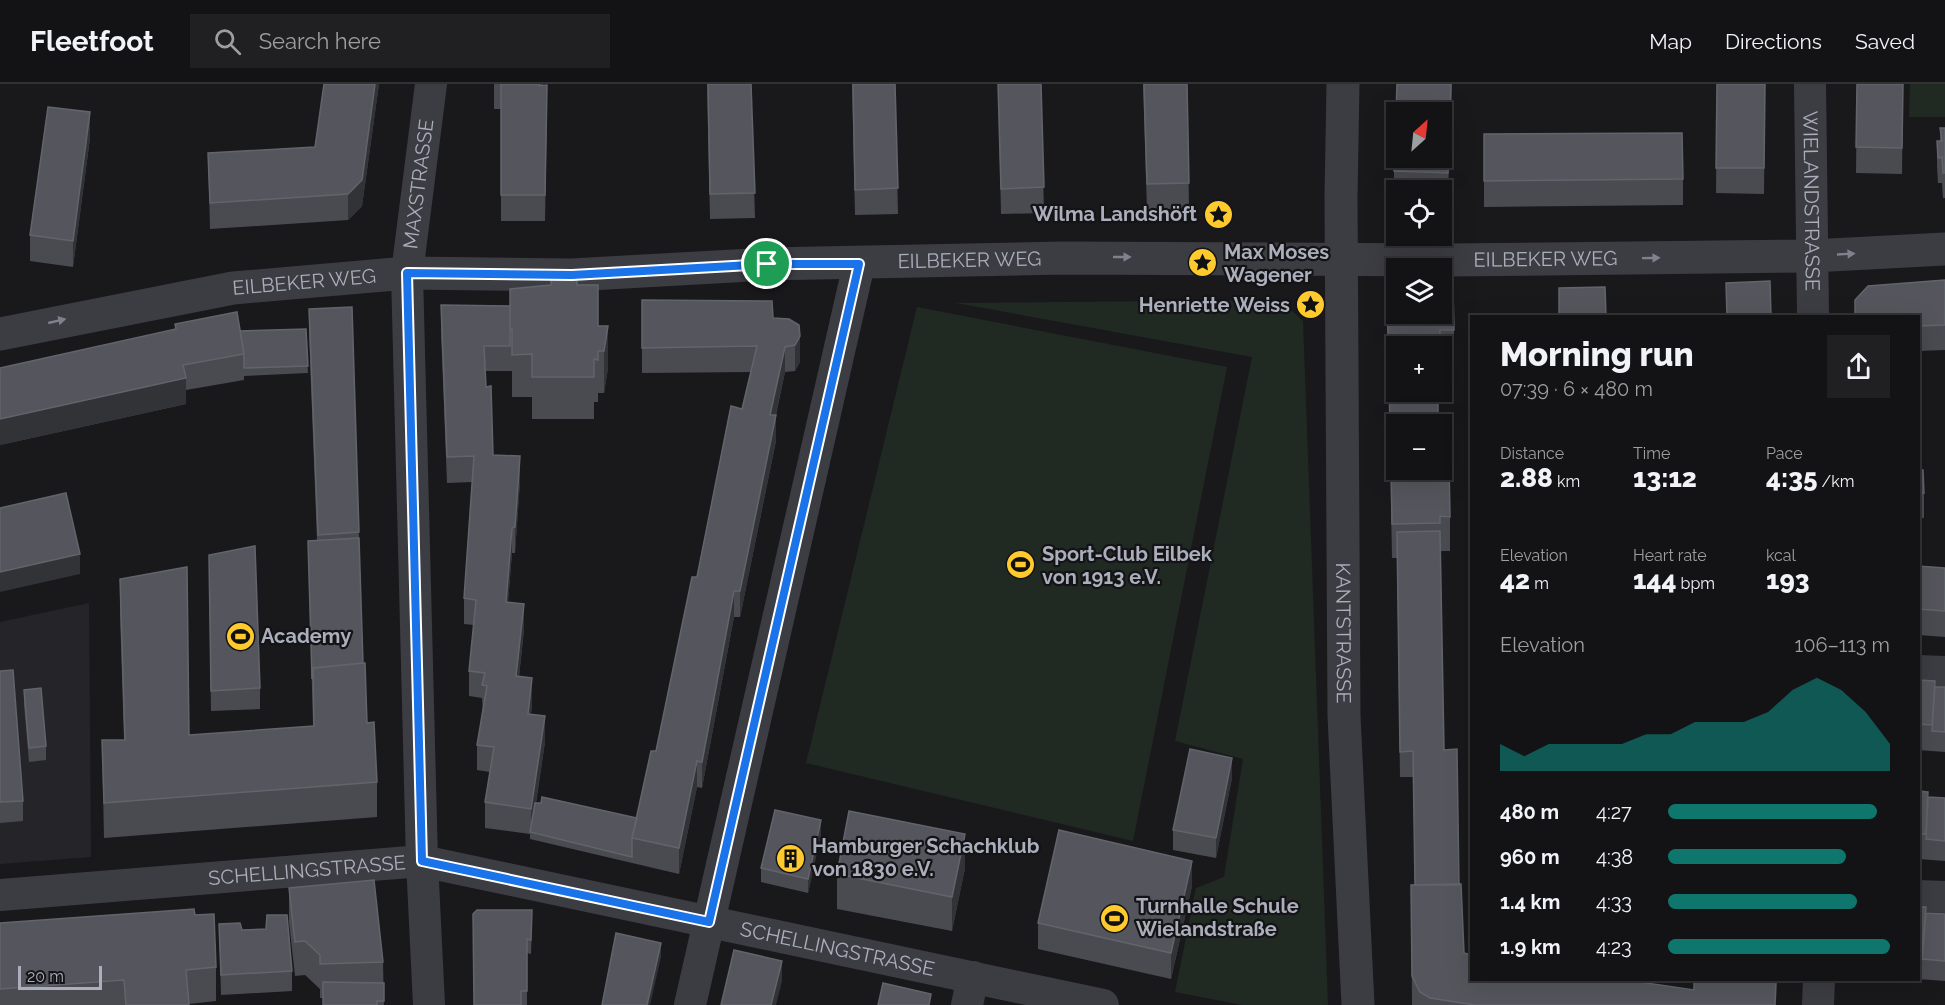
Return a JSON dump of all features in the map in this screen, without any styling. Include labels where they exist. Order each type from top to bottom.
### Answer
[{"type":"street","name":"MAXSTRASSE","points":[[429,1005],[422,861],[407,273],[431,84]]},
{"type":"street","name":"KANTSTRASSE","points":[[1343,84],[1341,260],[1344,716],[1358,1005]]},
{"type":"street","name":"WIELANDSTRASSE","points":[[1810,84],[1813,315]]},
{"type":"street","name":"EILBEKER WEG","points":[[0,334],[233,288],[407,273],[572,275],[767,264],[859,264],[1075,257],[1275,257],[1341,260],[1811,256],[1945,249]]},
{"type":"street","points":[[690,1005],[859,264]]},
{"type":"street","points":[[1920,671],[1945,672]]},
{"type":"street","name":"SCHELLINGSTRASSE","points":[[0,895],[422,861],[709,922],[970,991],[1103,1005]]},
{"type":"street","points":[[1920,896],[1945,897]]},
{"type":"street","points":[[1818,1005],[1819,981]]},
{"type":"shaded area","points":[[1910,84],[1945,84],[1945,117],[1909,117]]},
{"type":"shaded area","points":[[1280,300],[1303,321],[1328,1005],[1242,1005],[1175,992],[1196,888],[1224,877],[1243,759],[1175,741],[1252,357],[956,303]]},
{"type":"shaded area","name":"Sport-Club Eilbek von 1913 e.V.","points":[[917,307],[1227,367],[1133,841],[806,763]]},
{"type":"shaded area","points":[[89,603],[91,857],[0,864],[0,622]]},
{"type":"building","points":[[324,84],[375,84],[362,180],[348,194],[210,203],[208,153],[315,147]]},
{"type":"building","points":[[501,84],[547,85],[545,195],[501,195]]},
{"type":"building","points":[[708,84],[751,84],[755,193],[710,194]]},
{"type":"building","points":[[853,84],[895,84],[898,188],[855,190]]},
{"type":"building","points":[[998,84],[1041,84],[1044,187],[1001,189]]},
{"type":"building","points":[[1144,84],[1187,84],[1189,183],[1147,184]]},
{"type":"building","points":[[1397,84],[1451,84],[1450,102],[1396,102]]},
{"type":"building","points":[[1717,84],[1765,84],[1764,168],[1716,168]]},
{"type":"building","points":[[1857,84],[1903,84],[1902,148],[1856,147]]},
{"type":"building","points":[[48,107],[90,112],[73,241],[30,235]]},
{"type":"building","points":[[1940,128],[1945,128],[1945,173],[1943,173],[1942,157],[1938,158],[1937,141],[1942,141]]},
{"type":"building","points":[[1682,133],[1683,179],[1484,181],[1484,134]]},
{"type":"building","points":[[1394,168],[1448,168],[1448,173],[1394,171]]},
{"type":"building","points":[[551,278],[577,278],[577,285],[598,285],[598,326],[608,326],[604,351],[598,351],[598,360],[594,359],[594,377],[532,377],[532,354],[512,355],[510,289],[551,285]]},
{"type":"building","points":[[1945,280],[1945,325],[1920,326],[1920,315],[1855,315],[1855,300],[1868,286]]},
{"type":"building","points":[[1770,281],[1771,315],[1727,315],[1726,283]]},
{"type":"building","points":[[1605,287],[1606,315],[1559,315],[1559,288]]},
{"type":"building","points":[[1453,292],[1454,330],[1440,330],[1440,336],[1388,336],[1388,324],[1452,324]]},
{"type":"building","points":[[642,300],[772,301],[773,318],[789,319],[799,325],[800,336],[795,345],[785,347],[770,415],[776,415],[740,591],[734,591],[702,762],[697,761],[679,848],[632,838],[651,751],[656,751],[692,577],[697,577],[731,406],[742,409],[757,346],[642,348]]},
{"type":"building","points":[[441,305],[510,306],[510,346],[484,346],[486,387],[491,386],[493,455],[520,456],[506,602],[524,604],[516,676],[532,678],[528,714],[545,716],[531,809],[485,802],[494,747],[477,745],[487,686],[482,685],[485,673],[469,671],[476,600],[464,598],[474,456],[447,457]]},
{"type":"building","points":[[352,307],[359,532],[318,535],[309,309]]},
{"type":"building","points":[[237,312],[244,354],[183,365],[186,378],[0,419],[0,368],[176,329],[175,324]]},
{"type":"building","points":[[306,329],[308,366],[244,368],[240,331]]},
{"type":"building","points":[[1389,402],[1438,402],[1438,414],[1390,414]]},
{"type":"building","points":[[1920,470],[1923,470],[1924,493],[1920,492]]},
{"type":"building","points":[[1391,480],[1449,480],[1450,517],[1440,516],[1440,523],[1392,524]]},
{"type":"building","points":[[66,493],[80,554],[0,572],[0,508]]},
{"type":"building","points":[[1440,531],[1444,750],[1457,749],[1459,885],[1415,885],[1413,751],[1400,752],[1397,532]]},
{"type":"building","points":[[359,538],[363,663],[313,668],[312,679],[308,541]]},
{"type":"building","points":[[255,546],[260,688],[211,691],[209,555]]},
{"type":"building","points":[[1920,566],[1945,568],[1945,611],[1920,609]]},
{"type":"building","points":[[187,567],[189,735],[314,726],[313,668],[365,663],[367,723],[374,722],[377,782],[104,803],[102,740],[125,740],[120,579]]},
{"type":"building","points":[[13,670],[23,801],[0,802],[0,671]]},
{"type":"building","points":[[1920,680],[1935,681],[1932,725],[1920,724]]},
{"type":"building","points":[[1935,687],[1945,687],[1945,732],[1932,731]]},
{"type":"building","points":[[41,688],[46,746],[29,748],[24,690]]},
{"type":"building","points":[[1190,749],[1232,758],[1216,838],[1173,830]]},
{"type":"building","points":[[1920,791],[1928,792],[1926,834],[1920,834]]},
{"type":"building","points":[[542,797],[637,818],[632,838],[632,857],[530,832],[535,803],[541,803]]},
{"type":"building","points":[[1928,797],[1945,798],[1945,841],[1926,839]]},
{"type":"building","name":"Hamburger Schachklub von 1830 e.V.","points":[[775,810],[821,820],[808,879],[761,868]]},
{"type":"building","points":[[849,811],[965,834],[952,897],[837,874]]},
{"type":"building","name":"Turnhalle Schule Wielandstraße","points":[[1059,830],[1192,861],[1171,953],[1038,923]]},
{"type":"building","points":[[374,880],[383,962],[320,964],[320,955],[305,941],[295,942],[289,888]]},
{"type":"building","points":[[1461,884],[1464,953],[1470,954],[1470,981],[1633,981],[1694,990],[1694,981],[1776,981],[1775,1005],[1475,1005],[1430,998],[1420,992],[1412,976],[1411,885]]},
{"type":"building","points":[[1920,907],[1926,907],[1922,954],[1920,954]]},
{"type":"building","points":[[194,909],[195,915],[214,914],[216,967],[186,970],[189,1005],[126,1005],[124,980],[0,989],[0,923]]},
{"type":"building","points":[[477,910],[532,910],[531,940],[527,939],[527,991],[521,991],[521,1005],[474,1005],[473,914]]},
{"type":"building","points":[[1926,913],[1945,914],[1945,961],[1922,959]]},
{"type":"building","points":[[267,915],[287,915],[292,971],[221,975],[219,924],[240,923],[242,930],[266,929]]},
{"type":"building","points":[[616,933],[661,943],[647,1005],[602,1005]]},
{"type":"building","points":[[734,950],[782,961],[771,1005],[721,1005]]},
{"type":"building","points":[[323,982],[384,983],[384,1001],[377,1001],[377,1005],[323,1005]]},
{"type":"building","points":[[883,983],[931,994],[929,1005],[878,1005]]},
{"type":"place","name":"Wilma Landshöft","points":[[1218,214]]},
{"type":"place","name":"Max Moses Wagener","points":[[1203,263]]},
{"type":"place","name":"Henriette Weiss","points":[[1311,305]]},
{"type":"place","name":"Sport-Club Eilbek von 1913 e.V.","points":[[1021,565]]},
{"type":"place","name":"Academy","points":[[240,636]]},
{"type":"place","name":"Hamburger Schachklub von 1830 e.V.","points":[[791,858]]},
{"type":"place","name":"Turnhalle Schule Wielandstraße","points":[[1115,918]]},
{"type":"route","points":[[767,264],[859,264],[709,922],[422,861],[407,273],[572,275],[767,264]]}]
